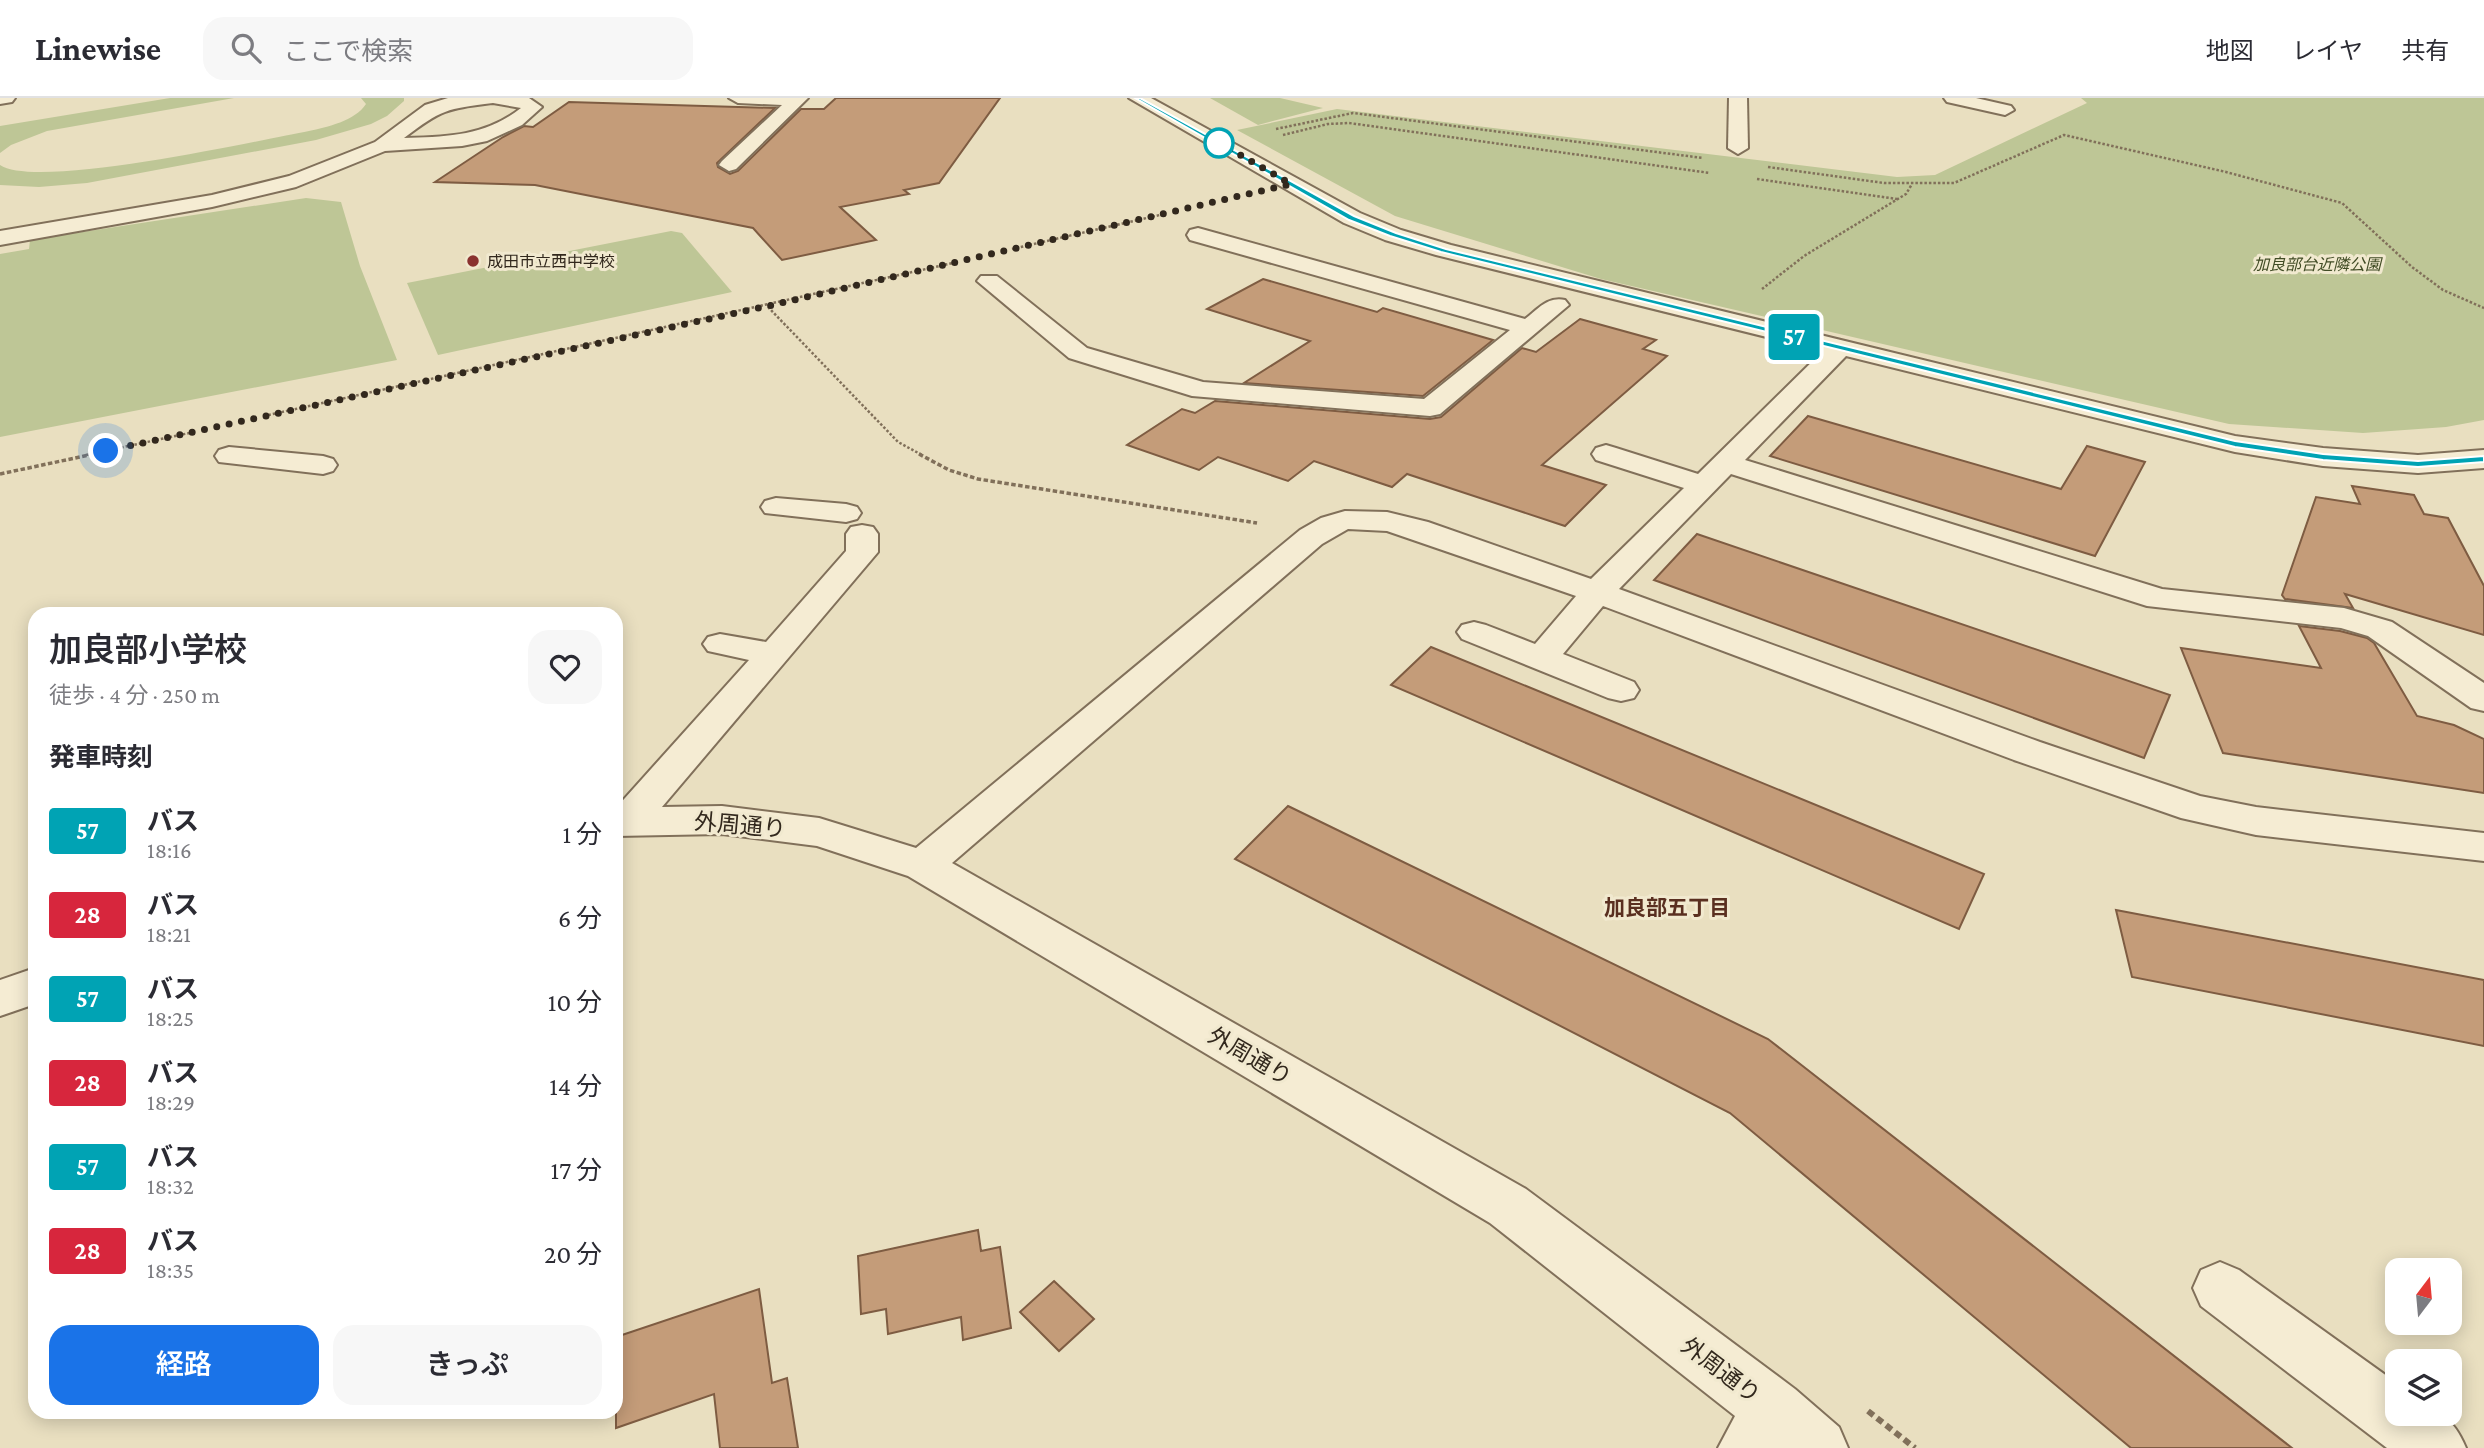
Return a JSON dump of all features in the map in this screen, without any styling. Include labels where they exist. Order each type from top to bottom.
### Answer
[{"type":"street","points":[[0,99],[6,98]]},
{"type":"street","points":[[0,238],[261,190],[334,167],[382,146],[431,109],[449,103],[493,98],[524,102],[533,107],[498,131],[477,140],[382,146]]},
{"type":"street","points":[[738,98],[798,99]]},
{"type":"street","points":[[1138,98],[1352,218],[1393,235],[1444,250],[2235,444],[2323,457],[2418,464],[2484,459]]},
{"type":"street","points":[[1738,98],[1738,148]]},
{"type":"street","points":[[1953,98],[2005,110]]},
{"type":"street","points":[[729,165],[798,99]]},
{"type":"street","points":[[527,122],[555,104]]},
{"type":"street","points":[[1198,235],[1530,328]]},
{"type":"street","points":[[989,281],[1078,353],[1201,390],[1430,408],[1557,305]]},
{"type":"street","points":[[1541,658],[1597,592],[1839,349]]},
{"type":"street","points":[[1439,401],[1465,410]]},
{"type":"street","points":[[1606,454],[1715,474],[2159,599],[2344,618],[2380,629],[2484,700]]},
{"type":"street","points":[[229,456],[323,465]]},
{"type":"street","points":[[623,820],[774,654],[862,552],[854,523],[776,506]]},
{"type":"street","points":[[923,865],[1311,537],[1335,523],[1363,519],[1389,521],[1597,592],[2027,751],[2195,808],[2256,821],[2484,847]]},
{"type":"street","points":[[1475,632],[1621,690]]},
{"type":"street","points":[[720,643],[774,654]]},
{"type":"street","name":"外周通り","points":[[623,821],[722,820],[819,832],[923,865],[1508,1206],[1761,1429],[1818,1448]]},
{"type":"street","points":[[0,999],[28,989]]},
{"type":"street","points":[[2220,1288],[2436,1448]]},
{"type":"path","points":[[1269,131],[1353,113],[1709,159]]},
{"type":"path","points":[[1277,136],[1328,124],[1349,123],[1712,173]]},
{"type":"path","points":[[1277,129],[1297,141]]},
{"type":"path","points":[[1764,166],[1912,184],[1954,183],[2064,135],[2226,172],[2342,203],[2412,267],[2443,290],[2484,308]]},
{"type":"path","points":[[1752,178],[1899,199]]},
{"type":"path","points":[[1759,291],[1804,256],[1899,199],[1912,188],[1912,184]]},
{"type":"path","points":[[1009,250],[1170,212]]},
{"type":"path","points":[[256,418],[956,262]]},
{"type":"path","points":[[768,306],[898,442],[948,470],[978,479],[1284,528],[1311,537]]},
{"type":"path","points":[[0,474],[202,430]]},
{"type":"green space","points":[[170,98],[234,98],[47,131],[11,145],[0,153],[0,126]]},
{"type":"green space","points":[[361,98],[404,98],[404,101],[387,116],[371,124],[316,140],[87,183],[39,187],[0,185],[0,165],[22,171],[56,172],[100,168],[197,153],[316,129],[355,115],[366,104]]},
{"type":"green space","points":[[1210,98],[1280,98],[1323,108],[1258,125]]},
{"type":"green space","name":"加良部台近隣公園","points":[[2081,98],[2484,98],[2484,420],[2446,427],[2363,433],[2229,424],[1601,279],[1395,216],[1237,130],[1337,109],[1897,177],[1935,175],[2087,103]]},
{"type":"green space","points":[[306,198],[341,202],[360,266],[397,360],[0,437],[0,254],[29,249],[30,240]]},
{"type":"green space","points":[[671,231],[682,233],[732,292],[438,355],[407,283]]},
{"type":"building","points":[[836,98],[1000,98],[939,183],[904,190],[909,194],[840,207],[876,240],[782,260],[753,228],[535,185],[435,182],[503,137],[524,126],[533,127],[569,102],[775,108],[717,163],[718,167],[730,174],[738,171],[801,109],[824,109]]},
{"type":"building","points":[[1263,279],[1377,312],[1383,308],[1493,340],[1423,396],[1244,383],[1310,341],[1207,309]]},
{"type":"building","points":[[1580,319],[1656,340],[1643,349],[1667,356],[1542,465],[1606,485],[1565,526],[1407,474],[1392,487],[1314,461],[1288,481],[1218,457],[1199,470],[1127,445],[1182,409],[1195,413],[1215,401],[1430,419],[1441,417],[1522,348],[1536,352]]},
{"type":"building","points":[[1808,416],[2061,489],[2087,446],[2145,462],[2095,556],[1770,456]]},
{"type":"building","points":[[2352,486],[2414,495],[2424,514],[2448,518],[2484,586],[2484,635],[2345,594],[2353,608],[2285,599],[2282,595],[2316,497],[2360,504]]},
{"type":"building","points":[[1697,534],[2170,695],[2144,758],[1654,580]]},
{"type":"building","points":[[2299,626],[2340,631],[2367,638],[2374,643],[2417,716],[2454,725],[2484,739],[2484,793],[2223,753],[2181,648],[2321,668]]},
{"type":"building","points":[[1431,647],[1984,874],[1959,929],[1391,685]]},
{"type":"building","points":[[1288,806],[1768,1039],[2292,1448],[2131,1448],[1730,1113],[1235,859]]},
{"type":"building","points":[[2116,910],[2484,980],[2484,1046],[2132,977]]},
{"type":"building","points":[[978,1230],[981,1251],[1000,1247],[1011,1328],[963,1340],[961,1317],[888,1334],[886,1309],[861,1314],[858,1256]]},
{"type":"building","points":[[1054,1281],[1094,1319],[1059,1351],[1020,1312]]},
{"type":"building","points":[[759,1289],[772,1383],[787,1378],[798,1448],[720,1448],[714,1394],[616,1428],[616,1419],[623,1419],[623,1335]]},
{"type":"bus line","name":"57","points":[[1138,98],[1352,218],[1393,235],[1444,250],[2235,444],[2323,457],[2418,464],[2484,459]]},
{"type":"place","name":"成田市立西中学校","points":[[473,261]]},
{"type":"district","name":"加良部五丁目","points":[[1667,908]]},
{"type":"route","points":[[106,451],[768,306],[1291,184],[1219,143]]}]
